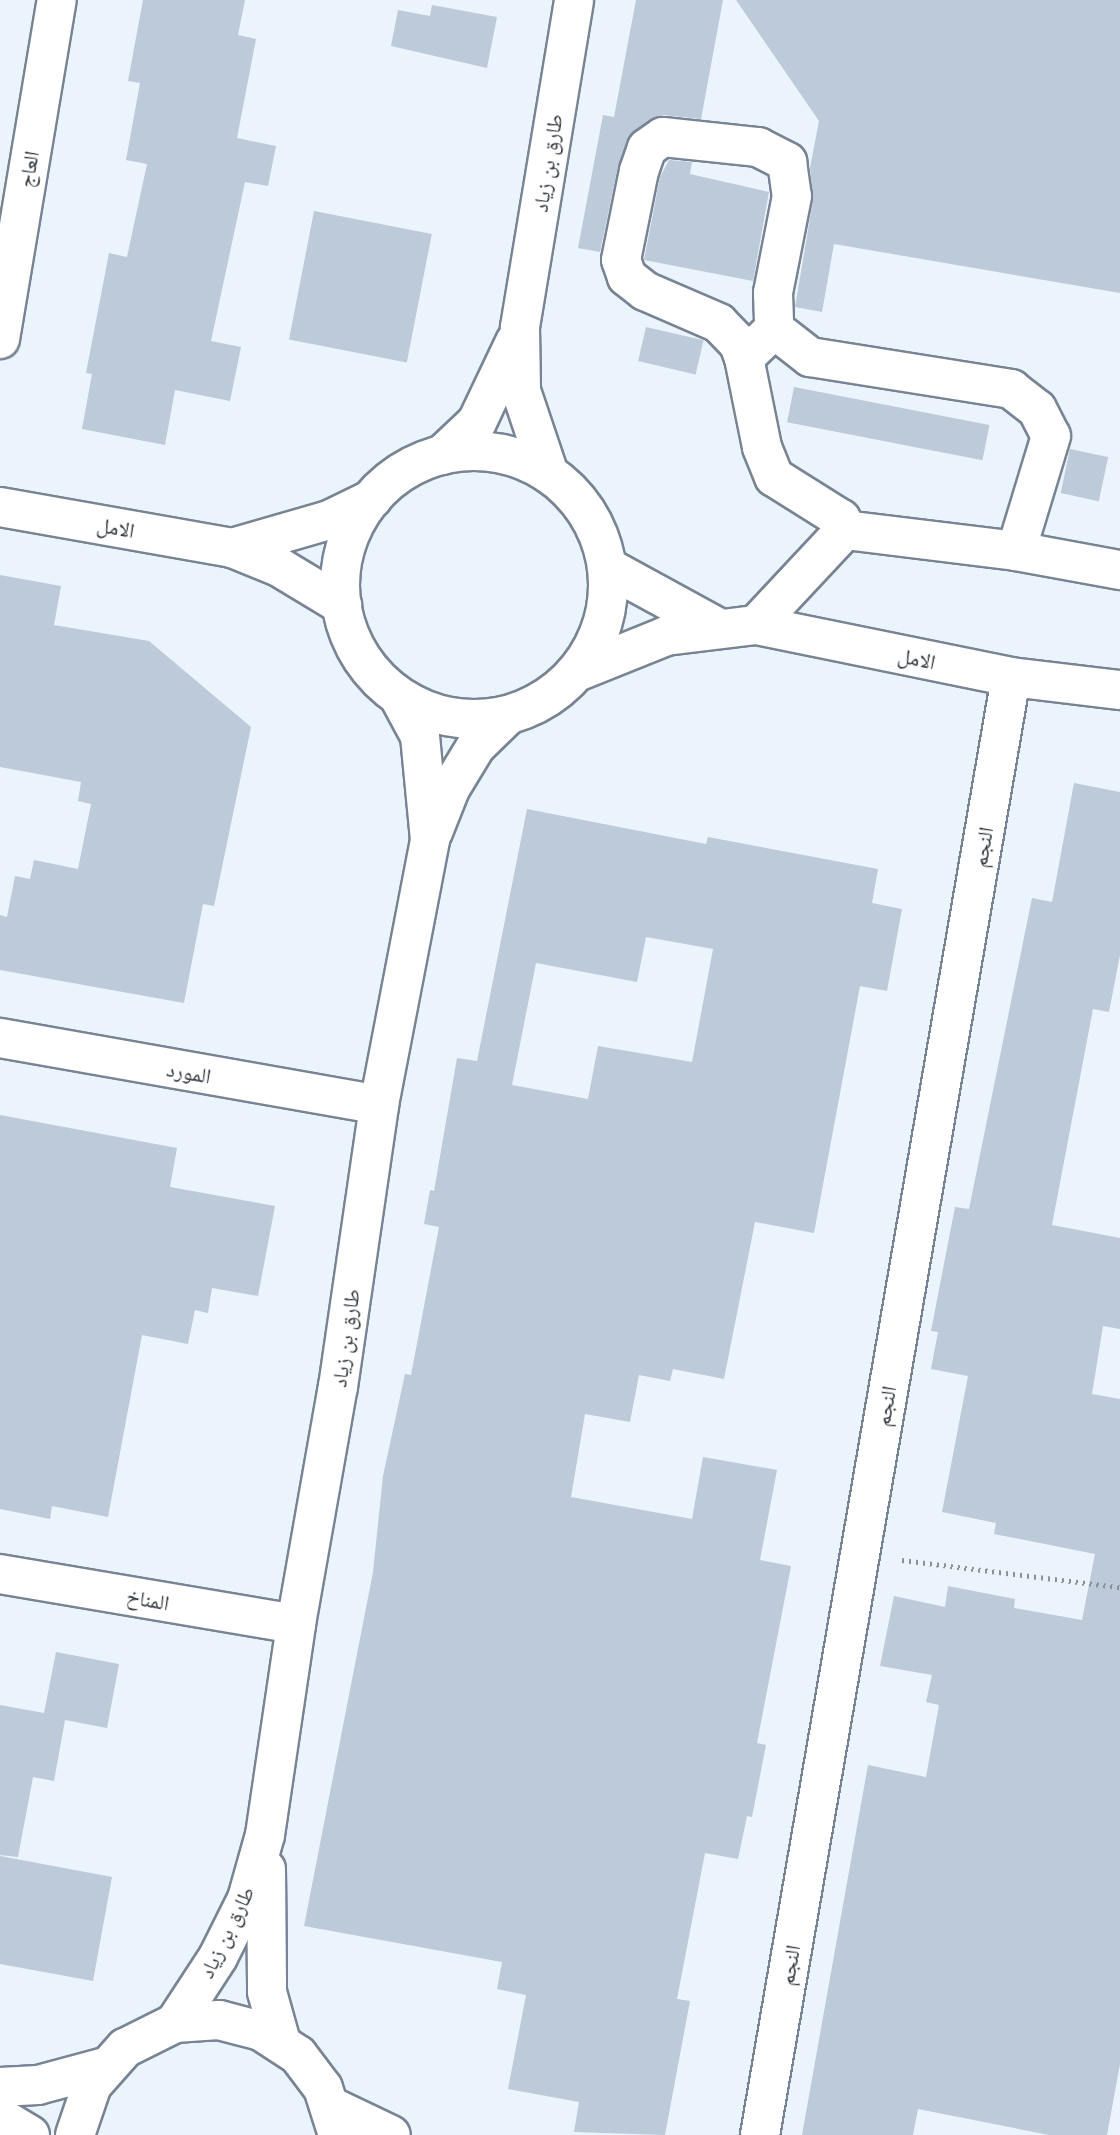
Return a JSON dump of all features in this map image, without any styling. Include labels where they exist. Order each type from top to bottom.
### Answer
[{"type":"street","name":"العاج","points":[[0,339],[57,0]]},
{"type":"street","name":"طارق بن زياد","points":[[549,474],[521,391],[520,327],[574,0]]},
{"type":"street","points":[[744,358],[774,329],[773,293],[792,196],[787,162],[758,147],[663,136],[647,148],[639,171],[621,260],[627,277],[645,291],[719,323],[740,344],[762,447],[774,477],[841,519],[845,530]]},
{"type":"street","name":"طارق بن زياد","points":[[442,455],[477,422],[503,373],[520,327]]},
{"type":"street","points":[[774,329],[810,357],[1011,389],[1037,409],[1051,436],[1016,551]]},
{"type":"street","points":[[498,453],[549,474],[593,523],[607,567],[607,600],[600,633],[577,672],[545,699],[507,716],[451,718],[399,697],[367,666],[355,647],[342,605],[341,582],[349,538],[372,499],[392,479],[442,455],[498,453]]},
{"type":"street","name":"الامل","points":[[232,548],[329,520],[372,499]]},
{"type":"street","name":"الامل","points":[[0,507],[232,548],[279,568],[342,605]]},
{"type":"street","points":[[845,530],[1016,551],[1120,570]]},
{"type":"street","points":[[756,625],[845,530]]},
{"type":"street","points":[[607,567],[715,626]]},
{"type":"street","name":"الامل","points":[[577,672],[666,636],[715,626],[756,625],[1011,677],[1120,690]]},
{"type":"street","name":"النجم","points":[[760,2135],[1011,677]]},
{"type":"street","name":"طارق بن زياد","points":[[399,697],[420,736],[430,840]]},
{"type":"street","name":"طارق بن زياد","points":[[281,2042],[267,1992],[265,1835],[296,1624],[338,1387],[379,1105],[430,840],[450,789],[476,746],[507,716]]},
{"type":"street","name":"المورد","points":[[0,1038],[379,1105]]},
{"type":"street","name":"المناخ","points":[[0,1574],[296,1624]]},
{"type":"street","name":"طارق بن زياد","points":[[175,2023],[218,1957],[241,1911],[265,1835]]},
{"type":"street","points":[[75,2135],[82,2106],[105,2067],[148,2032],[175,2023],[230,2021],[281,2042],[311,2071],[335,2121],[391,2135]]},
{"type":"street","points":[[0,2087],[38,2085],[105,2067]]},
{"type":"street","points":[[0,2117],[30,2135]]},
{"type":"path","points":[[859,1554],[1120,1587]]},
{"type":"building","points":[[143,0],[245,0],[238,35],[256,39],[237,138],[276,146],[268,186],[245,182],[211,341],[241,347],[230,401],[175,390],[165,445],[82,429],[92,374],[86,373],[109,253],[127,257],[147,164],[126,160],[140,83],[128,81]]},
{"type":"building","points":[[636,0],[723,0],[701,119],[664,115],[634,131],[618,166],[600,252],[578,248],[603,115],[614,117]]},
{"type":"building","points":[[736,0],[1120,0],[1120,293],[834,244],[822,312],[795,307],[813,200],[810,168],[819,121]]},
{"type":"building","points":[[432,5],[497,17],[487,68],[391,46],[398,10],[430,16]]},
{"type":"building","points":[[669,160],[692,162],[690,174],[769,192],[753,281],[644,260],[660,177]]},
{"type":"building","points":[[314,211],[432,234],[407,362],[289,340]]},
{"type":"building","points":[[646,327],[703,340],[696,374],[638,361]]},
{"type":"building","points":[[794,387],[989,425],[982,460],[787,422]]},
{"type":"building","points":[[1070,449],[1108,457],[1099,501],[1061,493]]},
{"type":"building","points":[[0,575],[61,586],[54,625],[149,641],[251,727],[214,906],[203,904],[184,1003],[0,970],[0,915],[7,917],[15,876],[30,879],[34,860],[78,869],[91,804],[78,801],[81,782],[0,767]]},
{"type":"building","points":[[1074,783],[1120,792],[1120,955],[1109,1012],[1093,1009],[1052,1225],[1120,1238],[1120,1329],[1103,1326],[1092,1394],[1120,1399],[1120,2064],[1107,2135],[1049,2135],[918,2109],[913,2135],[802,2135],[868,1765],[926,1777],[939,1705],[926,1702],[932,1675],[880,1666],[894,1596],[945,1607],[948,1586],[1015,1599],[1014,1608],[1082,1620],[1095,1554],[994,1534],[996,1523],[942,1512],[968,1376],[931,1369],[938,1332],[931,1331],[955,1207],[969,1209],[1032,898],[1052,902]]},
{"type":"building","points":[[527,809],[706,844],[708,837],[878,869],[872,903],[902,909],[887,991],[860,986],[814,1233],[755,1222],[724,1379],[673,1369],[670,1381],[639,1375],[630,1422],[585,1414],[571,1497],[692,1519],[703,1457],[777,1470],[760,1560],[791,1566],[757,1743],[766,1745],[752,1817],[747,1816],[738,1859],[705,1853],[677,1999],[690,2001],[665,2135],[574,2132],[579,2102],[508,2089],[526,1995],[497,1989],[502,1962],[304,1926],[373,1572],[383,1476],[405,1374],[411,1375],[439,1227],[424,1224],[430,1190],[434,1191],[457,1058],[477,1061]],"holes":[[[646,937],[713,949],[692,1062],[598,1046],[588,1099],[512,1085],[536,963],[637,982]]]},
{"type":"building","points":[[0,1115],[177,1148],[170,1187],[275,1206],[258,1296],[212,1288],[208,1313],[195,1310],[188,1344],[142,1335],[108,1517],[52,1506],[50,1519],[0,1509]]},
{"type":"building","points":[[56,1652],[119,1664],[107,1728],[65,1720],[54,1781],[33,1777],[18,1857],[0,1855],[0,1705],[44,1713]]},
{"type":"building","points":[[0,1856],[112,1877],[93,1981],[0,1964]]}]
